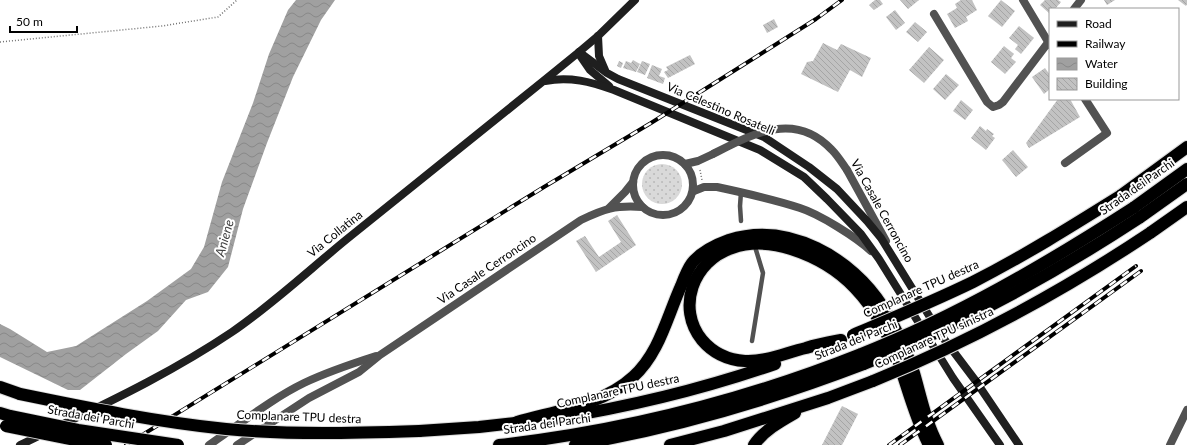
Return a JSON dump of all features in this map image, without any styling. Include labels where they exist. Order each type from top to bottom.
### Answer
[{"type":"highway","name":"Complanare TPU destra","points":[[0,387],[20,394],[83,407],[183,424],[226,429],[306,433],[419,431],[479,427],[517,422],[550,420],[600,412],[639,403],[759,370],[842,340],[936,299],[992,272],[1060,234],[1120,196],[1187,147]]},
{"type":"highway","name":"Strada dei Parchi","points":[[499,445],[578,434],[673,414],[862,359],[933,334],[999,302],[1078,257],[1136,213],[1187,169]]},
{"type":"highway","name":"Strada dei Parchi","points":[[1136,213],[1187,184]]},
{"type":"highway","name":"Complanare TPU sinistra","points":[[670,445],[828,398],[873,381],[945,350],[1005,321],[1056,292],[1150,233],[1187,207]]},
{"type":"highway","points":[[517,422],[596,401],[624,385],[640,371],[651,355],[662,334],[686,274],[695,260],[704,252],[720,243],[747,236],[763,235],[801,242],[822,251],[846,266],[868,286],[890,320],[904,347],[914,374],[924,412],[938,445]]},
{"type":"highway","points":[[842,340],[807,347],[763,360],[743,361],[722,355],[708,347],[694,327],[689,310],[692,286],[701,270],[714,257],[730,249],[744,245],[765,244],[779,246],[810,256],[832,267],[856,289],[868,303],[882,325],[896,356],[916,416],[929,445]]},
{"type":"highway","name":"Strada dei Parchi","points":[[575,445],[640,432],[724,411],[779,395],[862,359]]},
{"type":"highway","points":[[0,393],[20,394]]},
{"type":"highway","points":[[754,445],[760,438],[780,422],[828,398]]},
{"type":"highway","name":"Strada dei Parchi","points":[[4,420],[74,440],[106,445]]},
{"type":"highway","name":"Strada dei Parchi","points":[[4,420],[178,445]]},
{"type":"street","name":"Via Collatina","points":[[20,445],[132,391],[231,333],[260,312],[331,252],[598,36],[636,0]]},
{"type":"street","points":[[934,14],[987,102],[992,107],[1003,102],[1049,42],[1023,0]]},
{"type":"street","points":[[1075,8],[1081,0]]},
{"type":"street","points":[[598,36],[599,56],[607,73]]},
{"type":"street","name":"Via Celestino Rosatelli","points":[[578,52],[607,73],[640,88],[764,137],[837,189],[881,238],[940,335],[975,380],[1019,445]]},
{"type":"street","name":"Via Celestino Rosatelli","points":[[578,52],[590,70],[614,90]]},
{"type":"street","name":"Via Celestino Rosatelli","points":[[542,82],[572,79],[589,82],[614,90],[760,150],[804,177],[827,198],[861,234],[879,259],[953,378],[1000,445]]},
{"type":"street","points":[[1065,163],[1107,133],[1086,100]]},
{"type":"street","name":"Via Casale Cerroncino","points":[[610,208],[633,182],[641,165],[658,155],[668,155],[677,158],[685,164],[698,161],[772,128],[794,129],[808,133],[820,140],[832,150],[847,170],[906,279]]},
{"type":"street","points":[[685,164],[694,181],[694,190],[704,186],[717,187],[802,208],[827,221],[862,243],[879,259]]},
{"type":"street","points":[[633,182],[633,191],[636,200],[642,207]]},
{"type":"street","name":"Via Casale Cerroncino","points":[[237,445],[309,398],[359,372],[380,355],[581,220],[610,208],[624,206],[642,207],[651,214],[662,216],[673,215],[690,201],[694,190]]},
{"type":"street","name":"Via Casale Cerroncino","points":[[209,445],[283,395],[340,368],[380,355]]},
{"type":"street","points":[[1170,445],[1187,410]]},
{"type":"lane","points":[[741,192],[741,221]]},
{"type":"lane","points":[[752,341],[763,273],[756,250]]},
{"type":"path","points":[[0,42],[162,26],[218,17],[237,0]]},
{"type":"path","points":[[699,166],[703,182]]},
{"type":"shaded area","points":[[666,164],[673,167],[679,173],[682,184],[681,192],[673,201],[666,204],[658,204],[651,201],[643,192],[642,180],[645,173],[654,165]]},
{"type":"water","name":"Aniene","points":[[296,0],[335,0],[321,20],[293,77],[243,209],[228,267],[208,292],[186,300],[158,331],[80,390],[68,390],[0,357],[0,324],[47,352],[76,346],[147,301],[191,269],[204,247],[222,182],[253,103],[269,54],[288,10]]},
{"type":"building","points":[[875,0],[880,0],[883,4],[874,10],[869,5]]},
{"type":"building","points":[[900,0],[919,0],[908,9]]},
{"type":"building","points":[[961,0],[972,0],[977,10],[966,17],[968,21],[955,28],[947,14],[957,8],[955,4]]},
{"type":"building","points":[[1001,0],[1015,11],[1002,27],[988,16]]},
{"type":"building","points":[[1045,0],[1058,0],[1061,2],[1056,8],[1049,8],[1049,13],[1040,5]]},
{"type":"building","points":[[1104,0],[1115,0],[1107,5]]},
{"type":"building","points":[[1178,0],[1187,0],[1186,6]]},
{"type":"building","points":[[895,10],[905,23],[896,30],[886,17]]},
{"type":"building","points":[[774,19],[778,27],[767,33],[763,25]]},
{"type":"building","points":[[915,22],[927,32],[918,42],[906,32]]},
{"type":"building","points":[[1019,26],[1034,38],[1021,54],[1015,49],[1018,45],[1009,38]]},
{"type":"building","points":[[823,43],[837,50],[841,44],[871,58],[862,77],[850,70],[838,92],[801,74],[807,62],[813,61]]},
{"type":"building","points":[[1004,46],[1014,54],[1011,58],[1016,62],[1005,74],[991,62]]},
{"type":"building","points":[[929,47],[944,60],[924,83],[909,70]]},
{"type":"building","points":[[690,55],[695,64],[668,78],[664,72],[668,70],[666,67]]},
{"type":"building","points":[[633,60],[640,64],[636,72],[623,68],[626,61],[631,63]]},
{"type":"building","points":[[619,61],[623,63],[621,68],[617,66]]},
{"type":"building","points":[[642,61],[650,64],[645,75],[637,72]]},
{"type":"building","points":[[652,65],[662,69],[659,76],[665,78],[663,84],[647,78]]},
{"type":"building","points":[[1045,68],[1049,74],[1049,90],[1044,94],[1032,77]]},
{"type":"building","points":[[946,74],[959,85],[945,100],[933,89]]},
{"type":"building","points":[[961,100],[973,110],[965,120],[953,111]]},
{"type":"building","points":[[1057,100],[1071,100],[1080,117],[1029,148],[1026,143]]},
{"type":"building","points":[[980,126],[986,131],[987,129],[994,134],[992,136],[995,138],[986,150],[971,138]]},
{"type":"building","points":[[1013,150],[1028,167],[1016,177],[1002,160]]},
{"type":"building","points":[[617,215],[636,245],[596,272],[576,241],[585,236],[599,257],[621,242],[608,221]]},
{"type":"building","points":[[842,406],[858,414],[842,445],[822,445]]},
{"type":"railway","points":[[126,445],[544,187],[651,123],[816,19],[842,0]]},
{"type":"railway","points":[[889,445],[1136,266]]},
{"type":"railway","points":[[900,445],[1141,271]]}]
